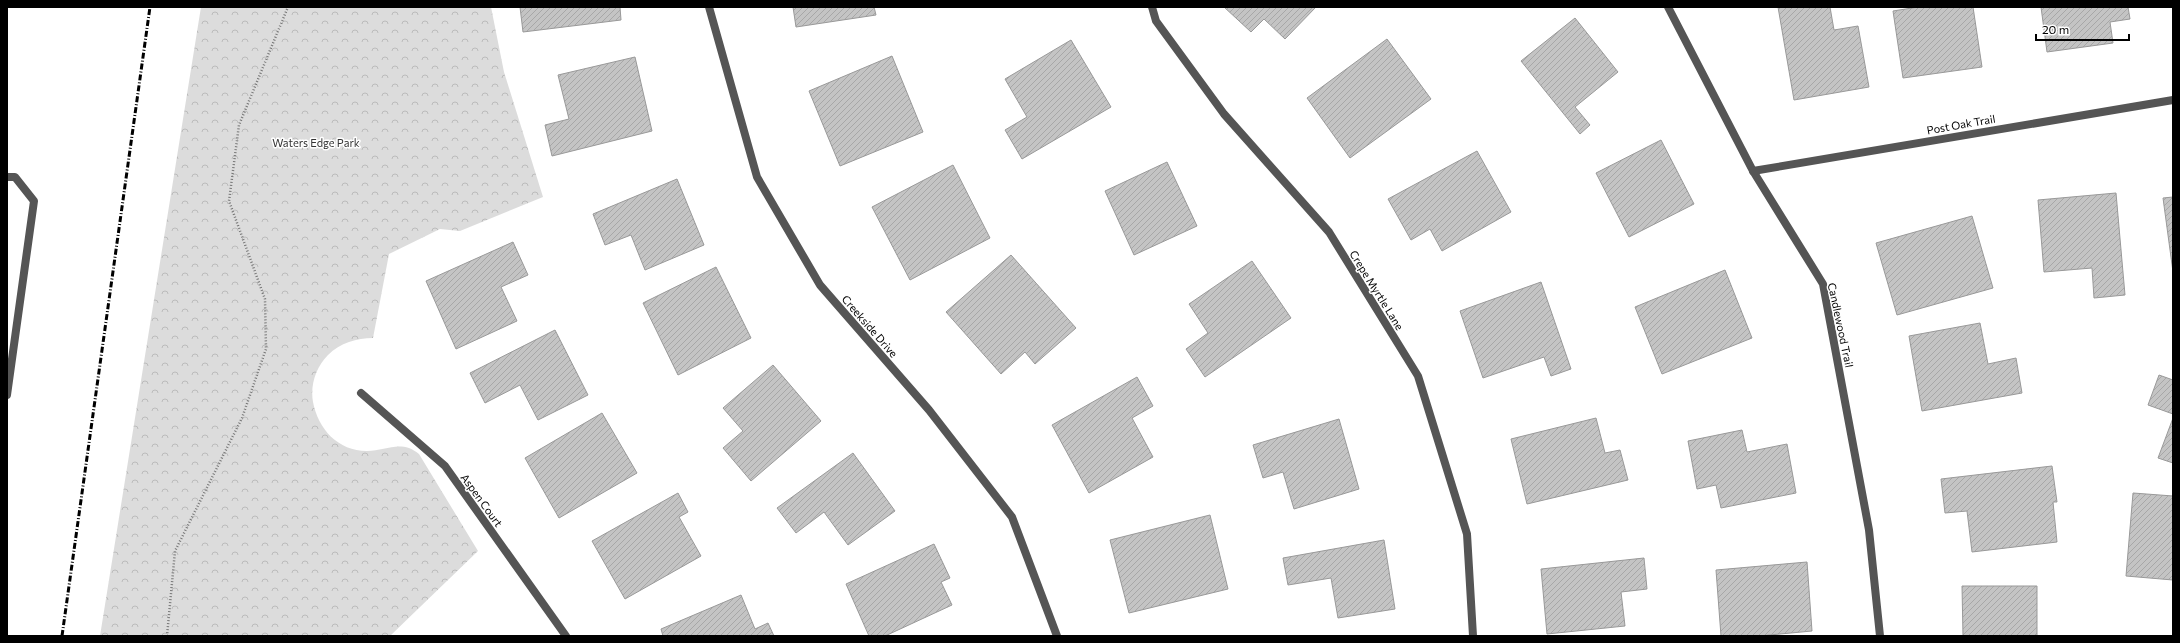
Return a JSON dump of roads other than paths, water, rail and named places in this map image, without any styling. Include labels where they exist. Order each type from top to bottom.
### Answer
[{"type":"street","name":"Creekside Drive","points":[[709,7],[757,177],[820,285],[929,410],[1012,517],[1057,636]]},
{"type":"street","name":"Crepe Myrtle Lane","points":[[1152,7],[1156,21],[1224,114],[1329,232],[1418,376],[1467,534],[1473,636]]},
{"type":"street","name":"Candlewood Trail","points":[[1668,7],[1753,171],[1823,284],[1868,530],[1880,636]]},
{"type":"street","name":"Post Oak Trail","points":[[1753,171],[2173,100]]},
{"type":"street","points":[[7,177],[15,177],[34,201],[7,395]]},
{"type":"street","name":"Aspen Court","points":[[362,394],[445,466],[566,636]]},
{"type":"railway","points":[[62,636],[150,7]]},
{"type":"park label","name":"Waters Edge Park","points":[[316,142]]}]
